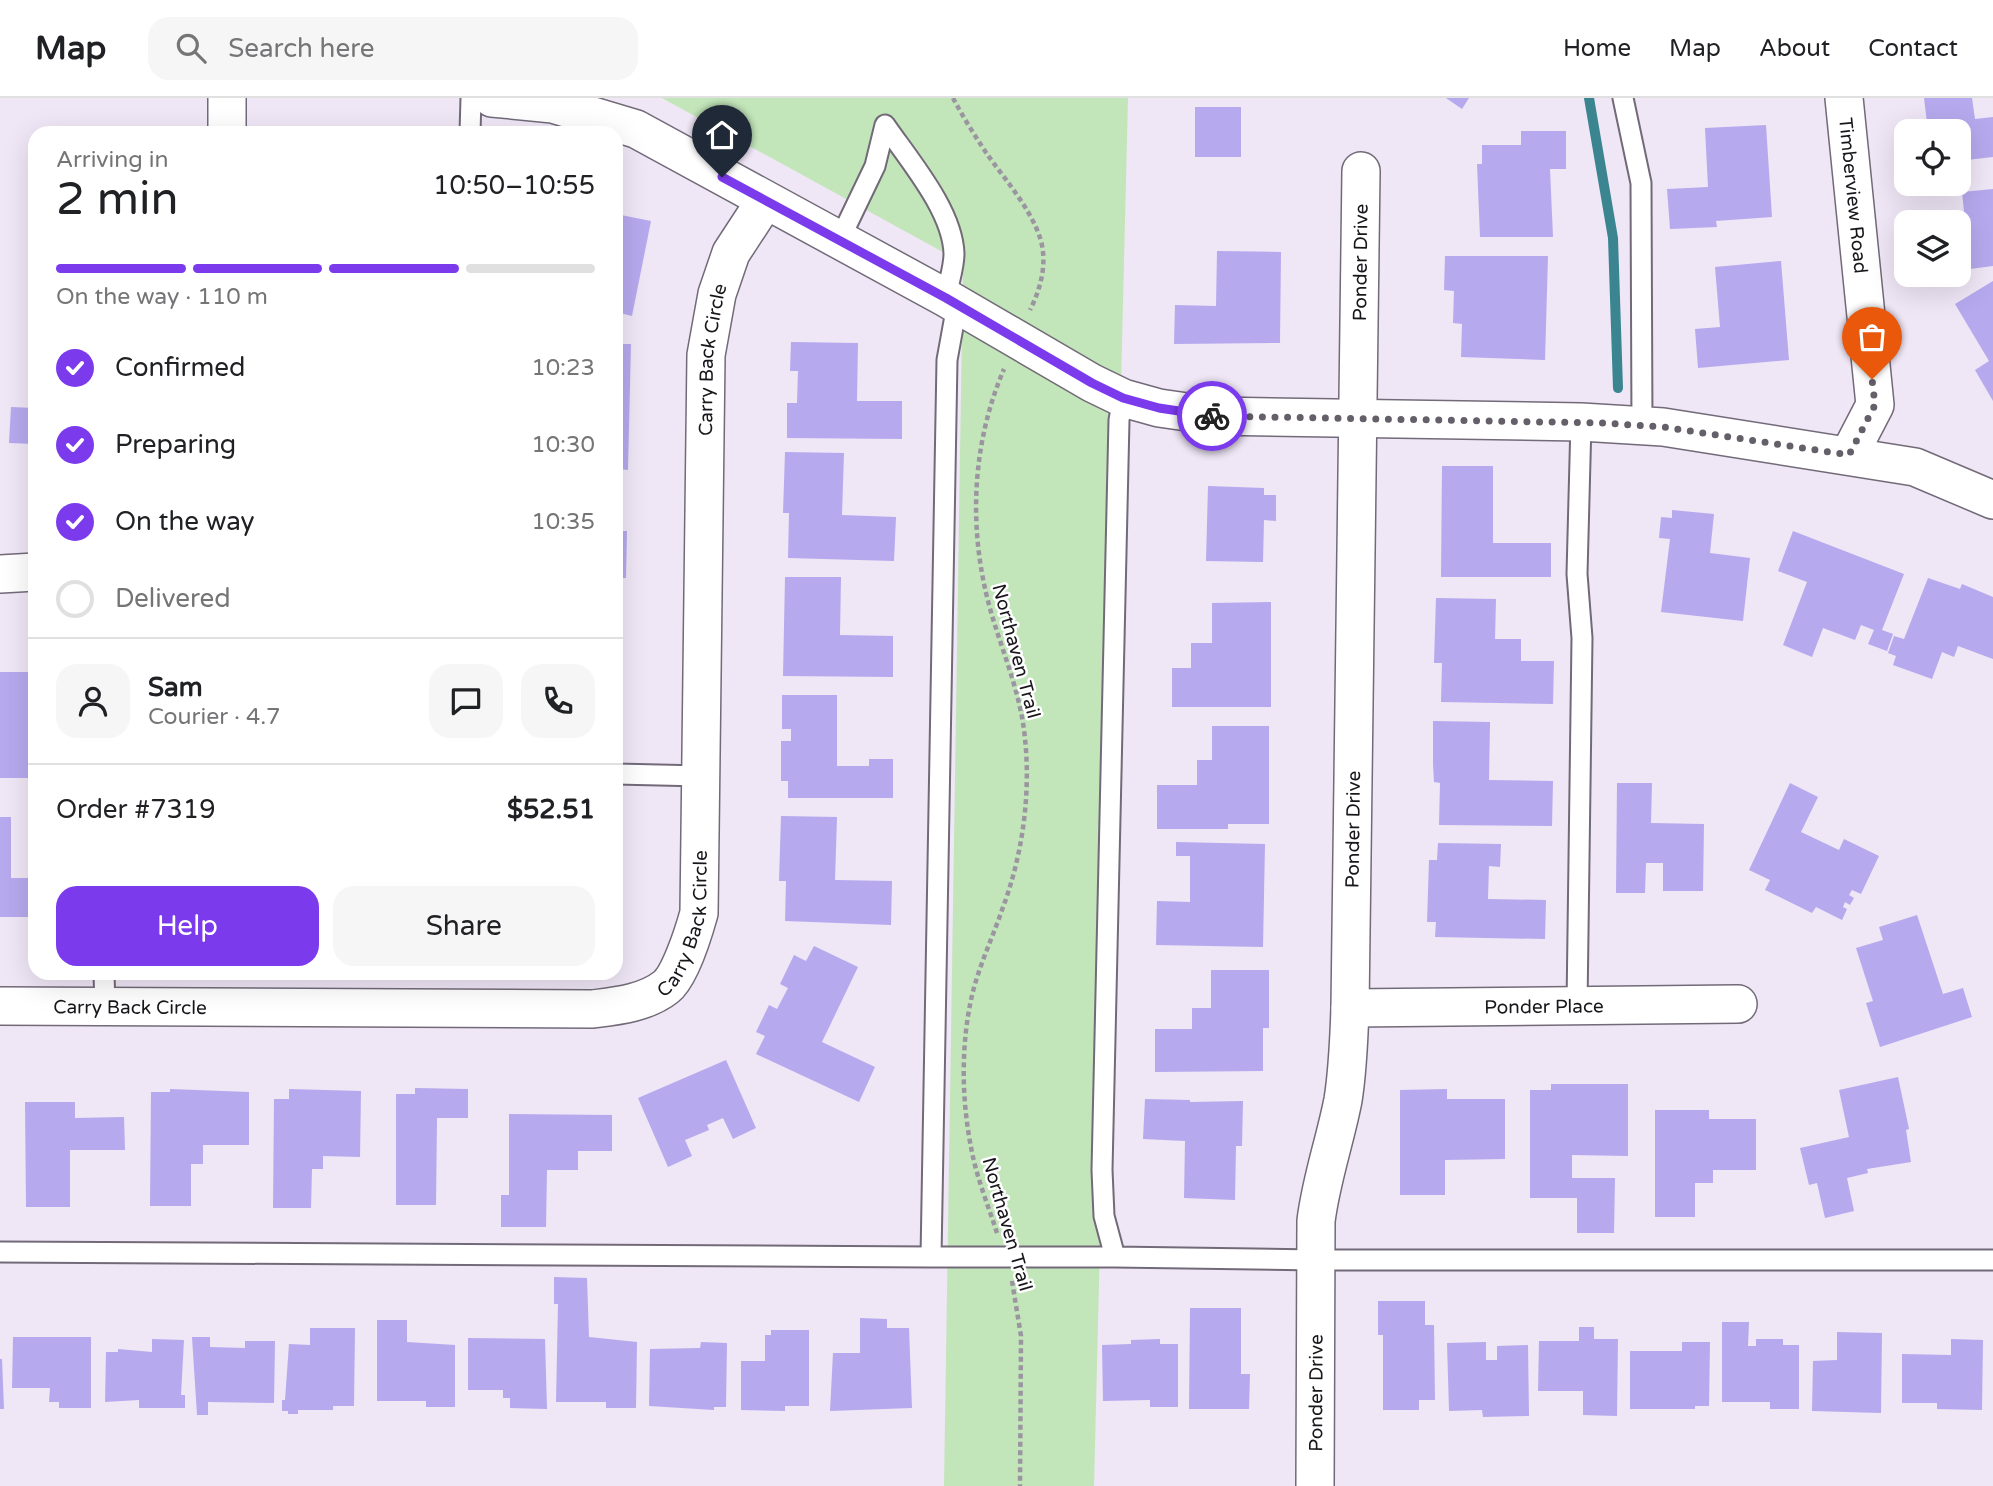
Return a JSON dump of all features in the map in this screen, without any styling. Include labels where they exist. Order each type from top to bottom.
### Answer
[{"type":"street","points":[[227,98],[227,126]]},
{"type":"street","points":[[492,98],[552,104],[636,129],[951,301],[1092,383],[1123,398],[1159,408],[1215,416],[1581,422],[1642,426],[1915,467],[1993,500]]},
{"type":"street","name":"Timberview Road","points":[[1844,98],[1875,405],[1849,455]]},
{"type":"street","name":"Ponder Drive","points":[[1315,1486],[1316,1222],[1320,1188],[1347,1072],[1350,1008],[1361,171]]},
{"type":"street","name":"Carry Back Circle","points":[[0,1006],[104,991],[593,1009],[630,1004],[667,987],[688,950],[699,913],[706,355],[718,294],[731,253],[765,201]]},
{"type":"street","points":[[0,574],[28,572]]},
{"type":"street","name":"Ponder Place","points":[[1350,1008],[1738,1004]]},
{"type":"lane","points":[[470,126],[471,98]]},
{"type":"lane","points":[[1623,98],[1641,183],[1642,426]]},
{"type":"lane","points":[[839,241],[875,166],[885,125],[923,180],[950,228],[954,256],[947,360],[931,1257]]},
{"type":"lane","points":[[1115,1257],[1104,1216],[1102,1170],[1119,420],[1123,398]]},
{"type":"lane","points":[[1577,1006],[1581,652],[1577,574],[1581,422]]},
{"type":"lane","points":[[623,774],[702,776]]},
{"type":"lane","points":[[0,1252],[1316,1260],[1993,1260]]},
{"type":"path","name":"Northaven Trail","points":[[953,98],[986,151],[1029,211],[1043,250],[1043,269],[1038,294],[1000,376],[980,446],[976,543],[991,611],[1016,685],[1025,739],[1026,796],[1016,865],[1003,909],[979,970],[970,1005],[965,1043],[966,1111],[971,1149],[1006,1258],[1021,1336],[1020,1486]]},
{"type":"green space","points":[[662,98],[1128,98],[1094,1486],[944,1486],[963,263]]},
{"type":"building","points":[[1446,98],[1469,98],[1462,109]]},
{"type":"building","points":[[1924,98],[1972,98],[1975,119],[1993,117],[1993,157],[1971,160],[1971,119],[1927,119]]},
{"type":"building","points":[[1195,107],[1241,107],[1241,157],[1195,157]]},
{"type":"building","points":[[1766,125],[1772,217],[1716,221],[1717,227],[1670,229],[1667,189],[1708,187],[1705,128]]},
{"type":"building","points":[[1521,131],[1566,131],[1566,169],[1550,169],[1553,237],[1480,237],[1477,164],[1482,164],[1482,145],[1521,145]]},
{"type":"building","points":[[1993,189],[1993,266],[1971,269],[1971,210],[1964,210],[1962,196],[1971,196],[1971,191]]},
{"type":"building","points":[[623,215],[651,221],[632,316],[623,314]]},
{"type":"building","points":[[1217,251],[1281,252],[1280,343],[1174,344],[1175,305],[1216,306]]},
{"type":"building","points":[[1445,256],[1548,256],[1545,360],[1461,357],[1462,324],[1453,323],[1454,291],[1444,290]]},
{"type":"building","points":[[1781,261],[1789,360],[1698,368],[1695,329],[1720,327],[1715,267]]},
{"type":"building","points":[[1993,281],[1993,401],[1975,370],[1989,361],[1955,304]]},
{"type":"building","points":[[791,342],[858,343],[857,401],[902,401],[902,439],[787,438],[787,403],[797,403],[798,371],[790,371]]},
{"type":"building","points":[[623,344],[631,344],[628,470],[623,470]]},
{"type":"building","points":[[11,407],[28,408],[28,444],[9,443]]},
{"type":"building","points":[[785,452],[844,453],[842,515],[896,517],[894,561],[788,558],[789,513],[783,513]]},
{"type":"building","points":[[1442,466],[1493,466],[1493,543],[1551,543],[1551,577],[1441,577]]},
{"type":"building","points":[[1208,486],[1264,488],[1264,495],[1276,495],[1276,521],[1264,520],[1263,562],[1206,561]]},
{"type":"building","points":[[1672,510],[1714,514],[1710,553],[1750,558],[1743,621],[1661,612],[1670,539],[1659,538],[1661,517],[1672,518]]},
{"type":"building","points":[[623,531],[627,531],[626,578],[623,578]]},
{"type":"building","points":[[1793,531],[1904,574],[1882,630],[1893,634],[1887,651],[1868,644],[1874,630],[1861,625],[1855,640],[1823,628],[1812,657],[1783,645],[1807,582],[1778,571]]},
{"type":"building","points":[[785,577],[841,577],[840,635],[893,636],[893,677],[783,676]]},
{"type":"building","points":[[1928,578],[1960,589],[1962,584],[1993,597],[1993,659],[1958,646],[1954,657],[1942,652],[1932,679],[1893,665],[1896,656],[1888,653],[1894,636],[1904,639]]},
{"type":"building","points":[[1436,598],[1496,599],[1495,639],[1521,639],[1521,661],[1554,661],[1553,704],[1441,702],[1442,663],[1434,663]]},
{"type":"building","points":[[1271,602],[1271,707],[1172,707],[1172,668],[1191,668],[1191,643],[1212,643],[1212,603]]},
{"type":"building","points":[[0,672],[28,672],[28,778],[0,778]]},
{"type":"building","points":[[782,695],[837,695],[837,766],[869,766],[869,759],[893,759],[893,798],[788,798],[788,781],[781,781],[781,741],[791,741],[791,729],[782,729]]},
{"type":"building","points":[[1433,721],[1490,722],[1489,780],[1553,781],[1552,826],[1439,825],[1440,783],[1434,782]]},
{"type":"building","points":[[1212,726],[1269,726],[1269,824],[1228,824],[1228,829],[1157,829],[1157,785],[1197,785],[1197,760],[1212,760]]},
{"type":"building","points":[[1617,783],[1652,783],[1651,823],[1704,824],[1703,891],[1663,891],[1663,863],[1646,863],[1645,893],[1616,893]]},
{"type":"building","points":[[1790,783],[1818,797],[1801,832],[1839,850],[1844,839],[1879,856],[1861,894],[1852,890],[1849,895],[1854,898],[1850,905],[1845,902],[1843,907],[1847,909],[1842,920],[1816,907],[1812,913],[1765,890],[1770,880],[1749,870]]},
{"type":"building","points":[[781,816],[837,817],[835,880],[892,881],[891,925],[785,921],[786,881],[779,881]]},
{"type":"building","points":[[0,817],[11,817],[11,878],[28,878],[28,917],[0,917]]},
{"type":"building","points":[[1176,842],[1265,844],[1263,947],[1156,945],[1157,901],[1190,902],[1190,856],[1176,856]]},
{"type":"building","points":[[1438,843],[1501,844],[1500,867],[1489,866],[1488,899],[1546,900],[1545,939],[1435,937],[1436,922],[1427,922],[1429,860],[1437,860]]},
{"type":"building","points":[[1917,915],[1943,994],[1963,988],[1972,1017],[1880,1047],[1866,1003],[1873,1001],[1856,948],[1883,940],[1879,927]]},
{"type":"building","points":[[814,946],[858,967],[822,1042],[875,1067],[859,1102],[756,1054],[765,1036],[756,1032],[769,1005],[777,1009],[788,988],[780,984],[794,955],[806,961]]},
{"type":"building","points":[[1211,970],[1269,970],[1269,1028],[1263,1028],[1263,1071],[1155,1072],[1155,1029],[1192,1029],[1192,1008],[1211,1008]]},
{"type":"building","points":[[726,1060],[756,1128],[733,1139],[723,1118],[707,1125],[709,1130],[685,1140],[692,1156],[668,1167],[638,1098]]},
{"type":"building","points":[[1898,1077],[1909,1129],[1906,1130],[1911,1162],[1867,1169],[1868,1173],[1847,1178],[1854,1211],[1825,1218],[1817,1183],[1809,1185],[1800,1148],[1849,1137],[1839,1090]]},
{"type":"building","points":[[1551,1084],[1628,1084],[1628,1156],[1572,1155],[1572,1178],[1615,1178],[1614,1233],[1577,1233],[1577,1198],[1530,1198],[1530,1090],[1551,1090]]},
{"type":"building","points":[[415,1088],[468,1089],[468,1118],[437,1118],[436,1205],[396,1205],[396,1094],[415,1094]]},
{"type":"building","points":[[170,1089],[249,1092],[249,1145],[203,1145],[203,1164],[191,1164],[191,1206],[150,1206],[151,1092],[170,1092]]},
{"type":"building","points":[[289,1089],[361,1091],[360,1157],[323,1156],[323,1169],[312,1169],[311,1208],[273,1208],[274,1099],[289,1099]]},
{"type":"building","points":[[1447,1089],[1447,1099],[1505,1099],[1505,1159],[1445,1160],[1445,1195],[1400,1195],[1400,1090]]},
{"type":"building","points":[[1145,1099],[1243,1101],[1242,1146],[1236,1146],[1235,1200],[1184,1198],[1185,1141],[1143,1139]]},
{"type":"building","points":[[25,1102],[75,1102],[75,1118],[124,1117],[125,1150],[70,1150],[70,1207],[26,1207]]},
{"type":"building","points":[[1655,1110],[1709,1110],[1709,1119],[1756,1119],[1756,1170],[1713,1170],[1713,1183],[1695,1183],[1695,1217],[1655,1217]]},
{"type":"building","points":[[509,1114],[612,1115],[612,1151],[578,1151],[578,1170],[547,1170],[546,1227],[501,1227],[501,1195],[509,1195]]},
{"type":"building","points":[[554,1277],[587,1278],[589,1337],[637,1342],[636,1408],[606,1408],[606,1402],[556,1402],[558,1304],[554,1304]]},
{"type":"building","points":[[1378,1301],[1425,1301],[1425,1325],[1434,1325],[1435,1400],[1419,1400],[1419,1410],[1383,1410],[1383,1335],[1378,1335]]},
{"type":"building","points":[[1190,1308],[1241,1308],[1241,1374],[1250,1374],[1249,1409],[1189,1409]]},
{"type":"building","points":[[860,1318],[887,1319],[887,1328],[909,1328],[912,1408],[830,1411],[833,1353],[860,1353]]},
{"type":"building","points":[[377,1320],[407,1320],[407,1342],[455,1345],[455,1407],[426,1407],[426,1401],[377,1401]]},
{"type":"building","points":[[1722,1322],[1749,1322],[1748,1346],[1756,1346],[1756,1339],[1783,1339],[1783,1345],[1799,1345],[1799,1409],[1770,1409],[1770,1402],[1722,1402]]},
{"type":"building","points":[[1579,1327],[1594,1327],[1594,1339],[1618,1339],[1617,1416],[1583,1415],[1583,1391],[1538,1391],[1539,1341],[1579,1341]]},
{"type":"building","points":[[310,1328],[355,1328],[354,1406],[333,1406],[333,1410],[298,1410],[298,1414],[282,1411],[289,1344],[310,1345]]},
{"type":"building","points":[[771,1330],[809,1330],[809,1406],[785,1406],[785,1411],[741,1410],[741,1361],[765,1361],[765,1335],[771,1335]]},
{"type":"building","points":[[1837,1332],[1882,1333],[1881,1413],[1812,1411],[1813,1361],[1837,1360]]},
{"type":"building","points":[[13,1337],[91,1337],[91,1408],[59,1408],[59,1402],[49,1402],[50,1388],[12,1388]]},
{"type":"building","points":[[192,1337],[210,1337],[210,1347],[245,1348],[245,1341],[275,1341],[274,1403],[208,1402],[208,1415],[197,1415]]},
{"type":"building","points":[[468,1338],[545,1339],[547,1409],[510,1408],[510,1398],[503,1398],[503,1390],[468,1390]]},
{"type":"building","points":[[152,1339],[184,1340],[181,1395],[185,1395],[185,1408],[139,1408],[139,1400],[105,1402],[106,1352],[118,1352],[118,1349],[152,1352]]},
{"type":"building","points":[[1160,1339],[1160,1344],[1178,1344],[1178,1407],[1150,1407],[1150,1400],[1103,1401],[1102,1345]]},
{"type":"building","points":[[1951,1339],[1983,1340],[1982,1410],[1937,1409],[1937,1403],[1902,1403],[1902,1354],[1951,1355]]},
{"type":"building","points":[[701,1342],[727,1343],[726,1407],[714,1407],[714,1410],[649,1406],[650,1349],[700,1348]]},
{"type":"building","points":[[1486,1342],[1486,1360],[1497,1360],[1497,1346],[1528,1345],[1529,1416],[1483,1417],[1482,1410],[1449,1411],[1447,1343]]},
{"type":"building","points":[[1682,1342],[1710,1342],[1709,1406],[1695,1406],[1695,1409],[1630,1409],[1630,1351],[1682,1351]]},
{"type":"building","points":[[2,1359],[4,1409],[0,1409]]},
{"type":"waterway","points":[[1589,98],[1613,238],[1618,388]]},
{"type":"way so far","points":[[1212,416],[1602,423],[1663,427],[1849,455],[1875,405],[1872,379]]},
{"type":"route","points":[[722,177],[946,298],[1092,383],[1123,398],[1159,408],[1212,416]]}]
